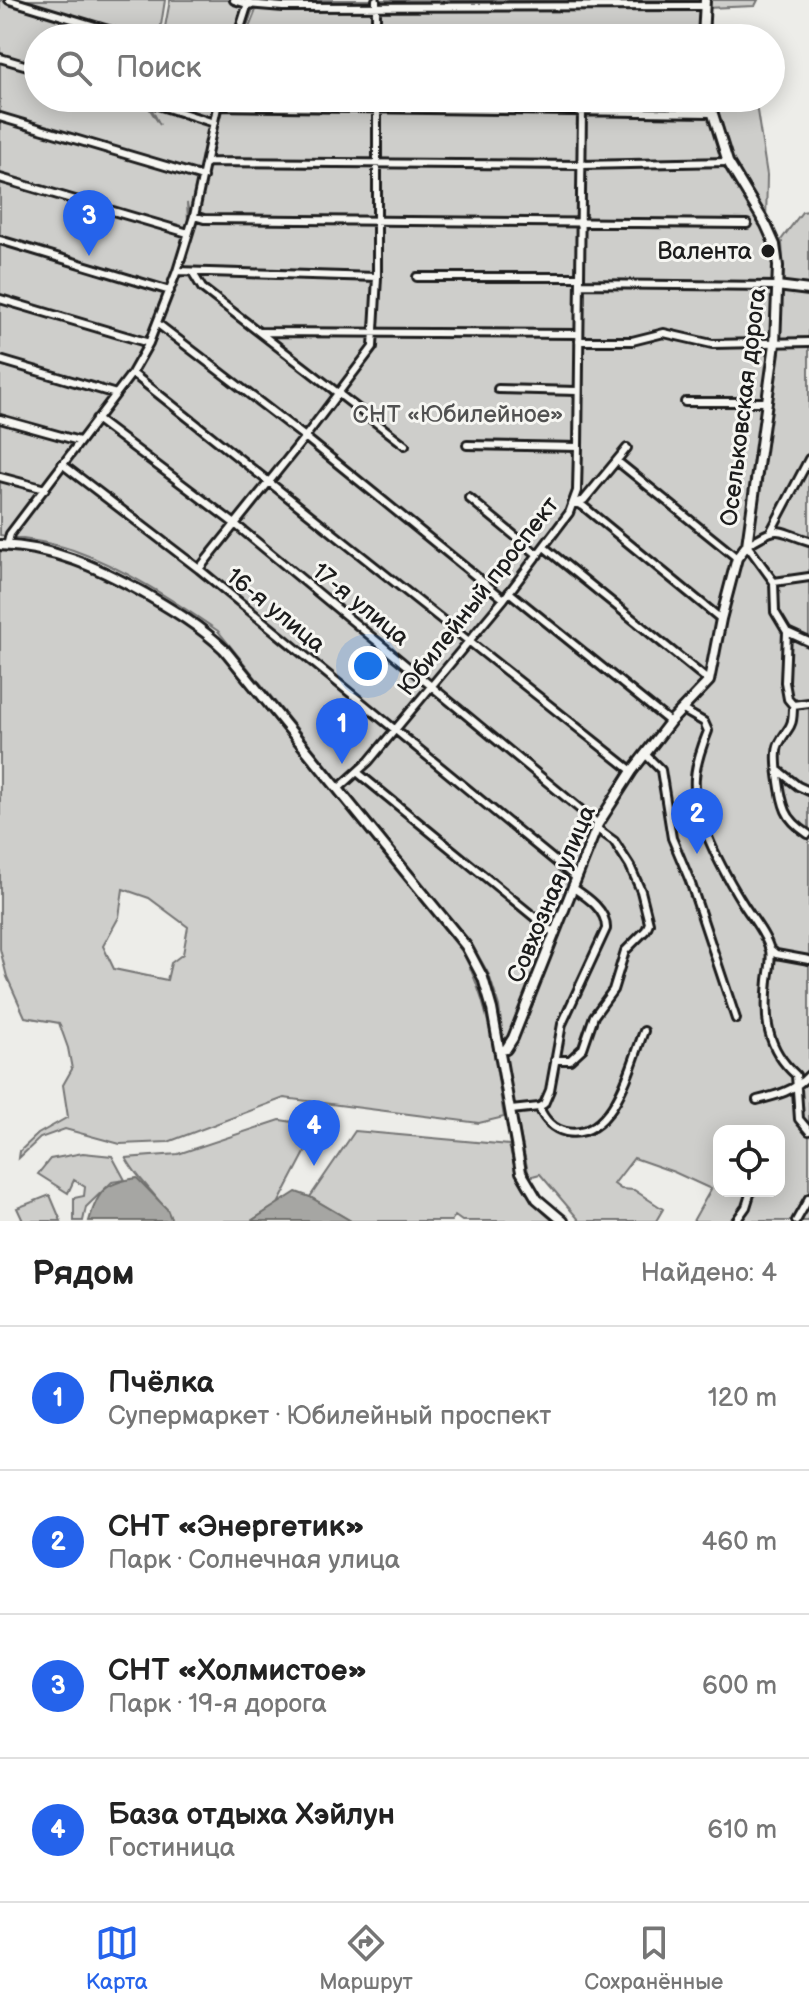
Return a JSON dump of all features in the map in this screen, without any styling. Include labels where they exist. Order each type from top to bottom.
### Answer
[{"type":"street","points":[[9,0],[89,24]]},
{"type":"street","points":[[234,0],[283,7],[376,2],[704,3],[703,24]]},
{"type":"street","points":[[241,24],[248,2]]},
{"type":"street","points":[[376,2],[376,24]]},
{"type":"street","points":[[0,58],[24,65]]},
{"type":"street","points":[[180,112],[214,123]]},
{"type":"street","points":[[215,112],[194,216],[170,291],[149,343],[132,373],[3,546],[38,548],[70,556],[101,569],[193,622],[224,649],[466,946],[483,978],[492,1009],[521,1172],[537,1199],[563,1221]]},
{"type":"street","points":[[199,569],[373,347],[377,277],[377,112]]},
{"type":"street","name":"Юбилейный проспект","points":[[338,789],[396,729],[506,596],[575,503],[582,112]]},
{"type":"street","points":[[668,112],[711,113]]},
{"type":"street","name":"Осельковская дорога","points":[[711,113],[728,162],[775,245],[778,266],[775,344],[747,545]]},
{"type":"street","points":[[0,117],[203,177]]},
{"type":"street","points":[[206,162],[376,165],[728,162]]},
{"type":"street","points":[[0,178],[188,233]]},
{"type":"street","points":[[194,216],[204,219],[747,224]]},
{"type":"street","points":[[0,240],[170,291]]},
{"type":"street","points":[[177,271],[377,277]]},
{"type":"street","points":[[193,273],[202,288],[405,445]]},
{"type":"street","points":[[417,277],[777,286],[809,290]]},
{"type":"street","points":[[0,299],[149,343]]},
{"type":"street","points":[[158,324],[670,722]]},
{"type":"street","points":[[260,332],[579,337],[632,341],[664,333],[712,344],[809,342]]},
{"type":"street","points":[[0,360],[116,394]]},
{"type":"street","points":[[132,373],[632,771]]},
{"type":"street","points":[[498,389],[577,391]]},
{"type":"street","points":[[685,402],[766,402]]},
{"type":"street","points":[[0,419],[79,441]]},
{"type":"street","name":"17-я улица","points":[[96,419],[235,524],[432,684],[614,841],[641,891],[649,923],[625,951],[613,990],[594,1016],[583,1048],[570,1060],[555,1060]]},
{"type":"street","points":[[467,445],[578,447]]},
{"type":"street","points":[[575,503],[584,500],[627,448]]},
{"type":"street","points":[[544,547],[709,681],[737,558],[747,545],[771,531],[809,459]]},
{"type":"street","points":[[617,461],[737,558]]},
{"type":"street","name":"16-я улица","points":[[62,464],[199,569],[396,729],[595,904],[607,923],[562,1024],[555,1060]]},
{"type":"street","points":[[0,477],[45,489]]},
{"type":"street","points":[[469,498],[538,555]]},
{"type":"street","points":[[575,503],[583,506],[721,619]]},
{"type":"street","points":[[771,531],[790,532],[806,540],[809,532]]},
{"type":"street","points":[[747,545],[774,582],[775,612],[787,632],[785,682],[788,699],[793,705],[793,726],[778,744],[778,770],[785,809],[791,820],[808,834]]},
{"type":"street","points":[[774,582],[809,577]]},
{"type":"street","points":[[787,632],[809,642]]},
{"type":"street","name":"Совхозная улица","points":[[500,1051],[506,1049],[513,1038],[597,826],[632,771],[670,722],[709,681]]},
{"type":"street","points":[[793,705],[809,703]]},
{"type":"street","points":[[683,710],[704,722],[708,731],[696,766],[695,800],[735,892],[769,948],[776,954],[809,960]]},
{"type":"street","points":[[646,755],[661,770],[672,838],[690,881],[736,1019]]},
{"type":"street","points":[[778,770],[809,791]]},
{"type":"street","points":[[357,772],[555,934]]},
{"type":"street","points":[[769,948],[766,994],[768,1030],[773,1049],[781,1062],[796,1075],[796,1108],[799,1119],[809,1131]]},
{"type":"street","points":[[539,1107],[556,1129],[569,1133],[599,1125],[616,1103],[644,1031]]},
{"type":"street","points":[[511,1110],[539,1107],[548,1098],[555,1060]]},
{"type":"street","points":[[757,1100],[798,1086],[809,1075]]},
{"type":"street","points":[[736,1221],[749,1197]]},
{"type":"street","points":[[796,1221],[809,1198]]},
{"type":"green space","name":"СНТ «Юбилейное»","points":[[0,0],[165,0],[161,24],[24,24],[24,112],[152,112],[160,125],[153,112],[221,112],[189,214],[187,203],[188,221],[222,112],[757,112],[767,175],[766,225],[775,245],[777,286],[809,290],[809,1221],[693,1221],[711,1189],[634,1158],[614,1184],[621,1189],[634,1190],[663,1209],[656,1221],[580,1221],[540,1174],[529,1177],[507,1069],[499,1006],[489,975],[473,946],[218,631],[148,586],[73,550],[0,535]]},
{"type":"green space","points":[[170,0],[256,0],[248,24],[166,24]]},
{"type":"green space","points":[[260,0],[758,0],[755,6],[706,8],[707,24],[251,24]]},
{"type":"green space","points":[[809,211],[809,286],[788,285],[784,281],[782,242],[777,241],[802,212]]},
{"type":"green space","points":[[0,551],[32,552],[58,558],[108,578],[183,623],[220,653],[462,951],[485,1012],[504,1117],[479,1123],[284,1098],[168,1142],[120,1144],[65,1129],[40,1138],[19,1158],[20,1151],[38,1134],[68,1117],[63,1085],[72,1069],[59,1023],[25,1017],[7,977],[0,949]],"holes":[[[123,889],[149,898],[188,927],[183,954],[171,963],[167,980],[114,969],[103,946],[119,917]]]},
{"type":"green space","points":[[280,1120],[319,1126],[278,1204],[251,1221],[172,1221],[126,1158],[178,1154]]},
{"type":"green space","points":[[355,1131],[509,1145],[523,1188],[553,1221],[462,1221],[455,1216],[451,1221],[351,1221],[310,1197]]},
{"type":"green space","points":[[83,1153],[112,1156],[125,1180],[112,1182],[86,1207],[83,1221],[74,1221],[74,1198],[84,1196],[85,1187],[74,1180],[68,1193],[38,1174],[50,1159]]},
{"type":"green space","points":[[50,1195],[61,1221],[23,1221],[17,1208]]},
{"type":"shaded area","points":[[137,1178],[167,1209],[172,1221],[89,1221],[104,1190],[117,1182]]},
{"type":"shaded area","points":[[296,1192],[310,1197],[351,1221],[251,1221]]},
{"type":"place","name":"Валента","points":[[768,251]]},
{"type":"place","name":"СНТ «Холмистое»","points":[[89,256]]},
{"type":"place","name":"Пчёлка","points":[[342,764]]},
{"type":"place","name":"СНТ «Энергетик»","points":[[697,854]]},
{"type":"place","name":"База отдыха Хэйлун","points":[[314,1166]]}]
